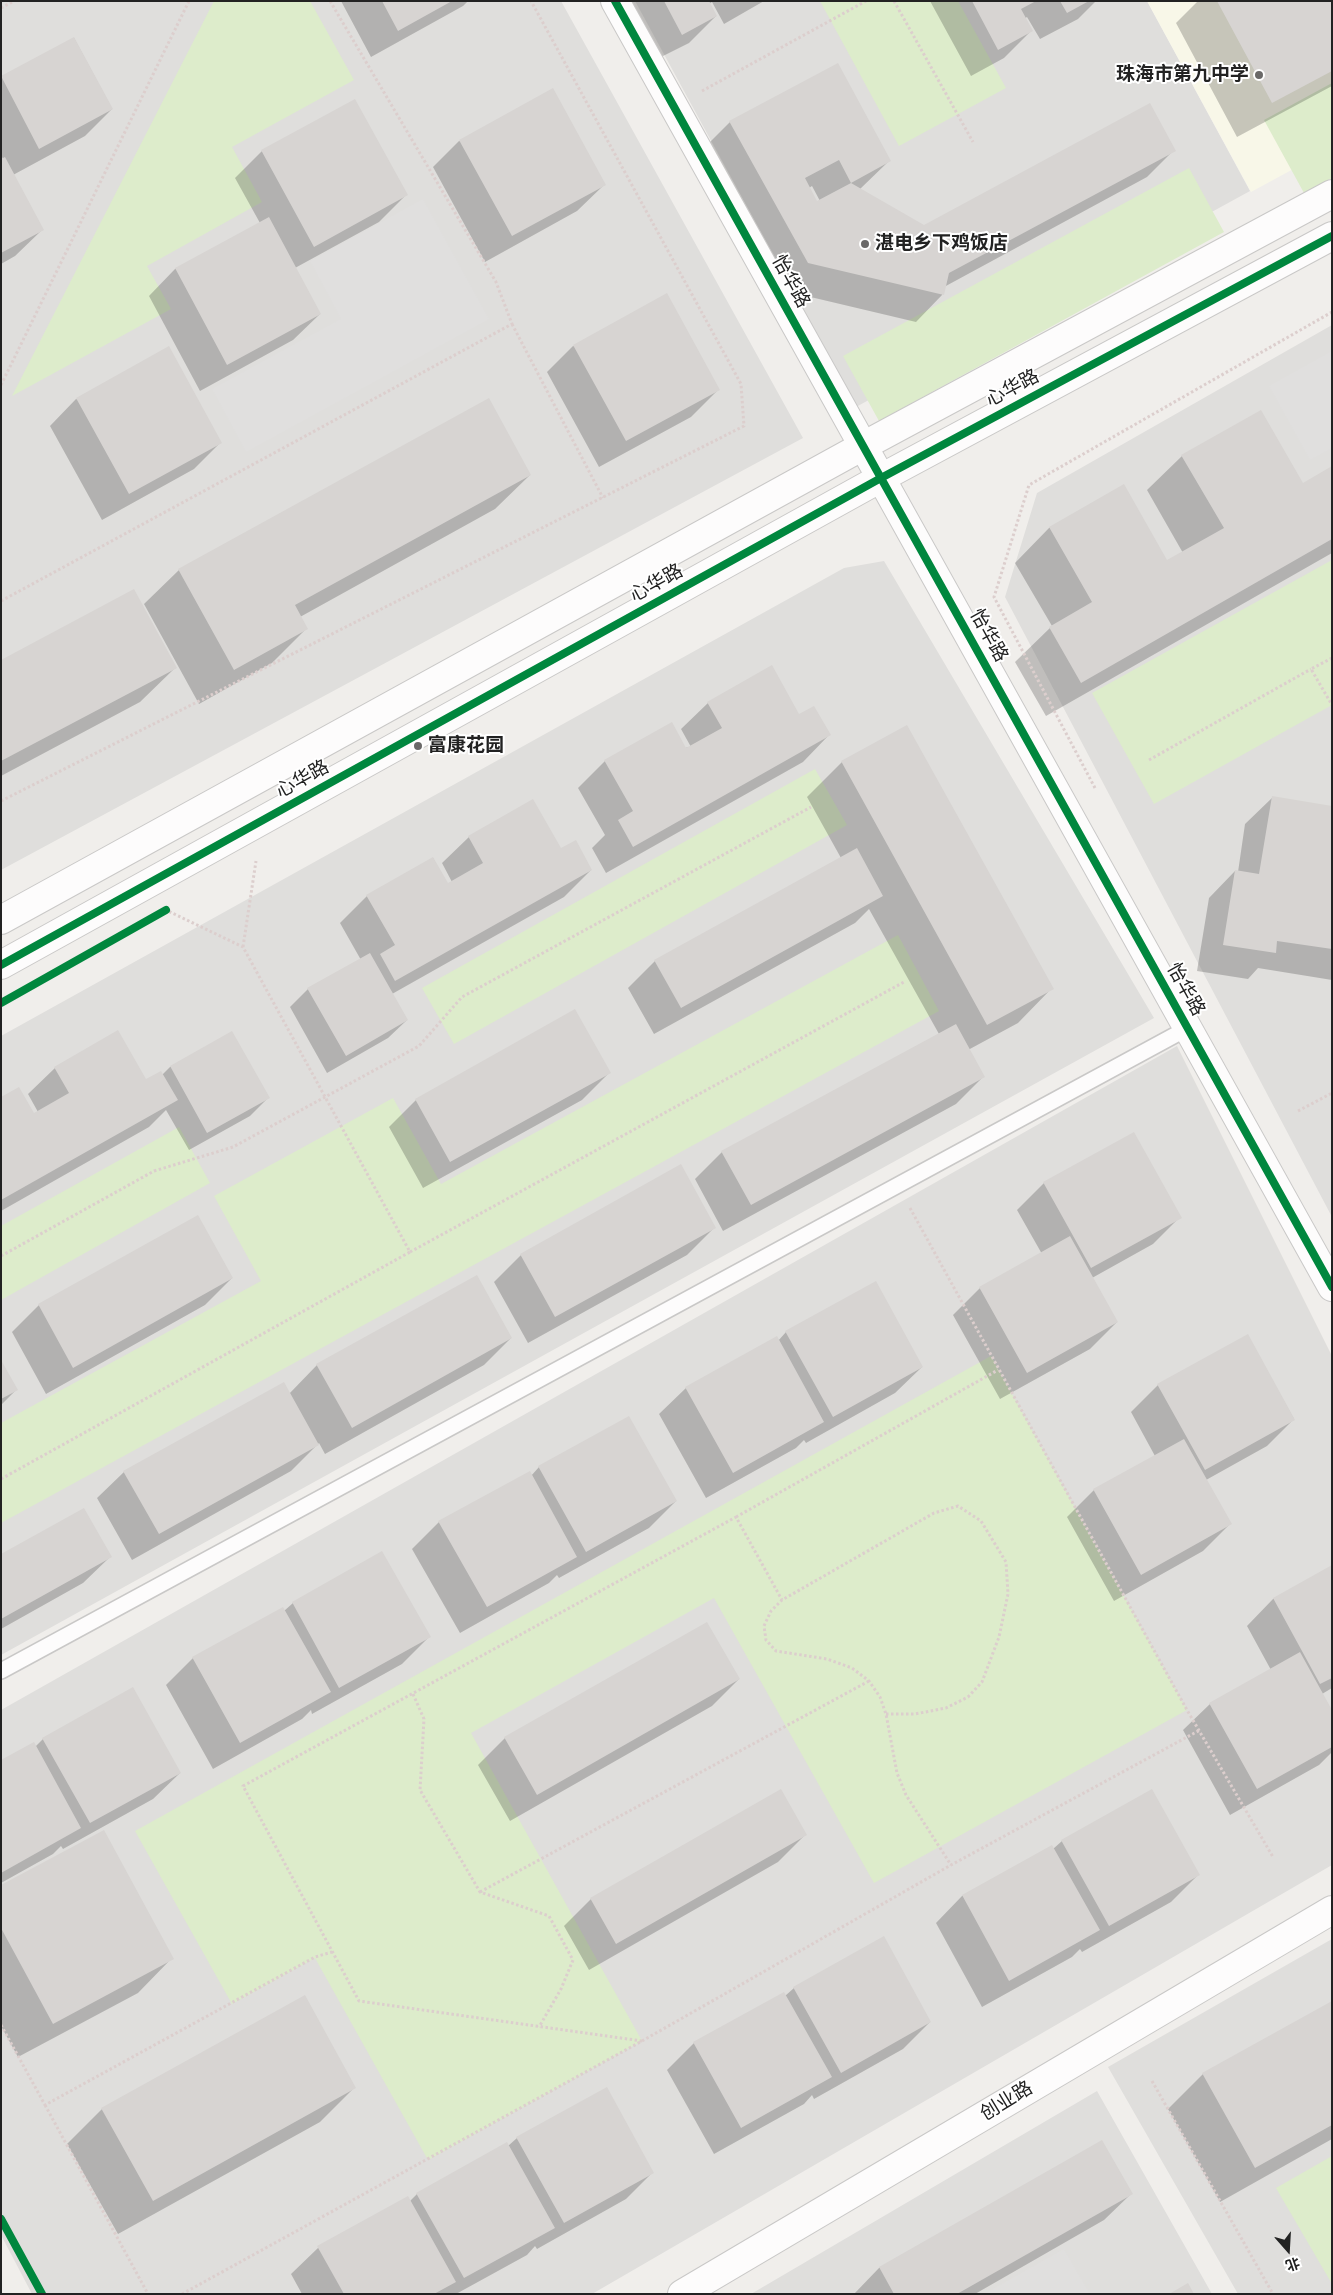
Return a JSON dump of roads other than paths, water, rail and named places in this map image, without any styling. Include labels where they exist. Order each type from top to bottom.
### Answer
[{"type":"street","name":"怡华路","points":[[615,1],[1332,1287]]},
{"type":"street","name":"心华路","points":[[1,920],[863,446],[1332,194]]},
{"type":"street","name":"心华路","points":[[1,965],[881,478],[1332,236]]},
{"type":"street","name":"创业路","points":[[682,2294],[1332,1910]]},
{"type":"lane","points":[[1,1671],[1188,1028]]},
{"type":"place","name":"珠海市第九中学","points":[[1259,75]]},
{"type":"place","name":"湛电乡下鸡饭店","points":[[865,244]]},
{"type":"place","name":"富康花园","points":[[418,746]]}]
